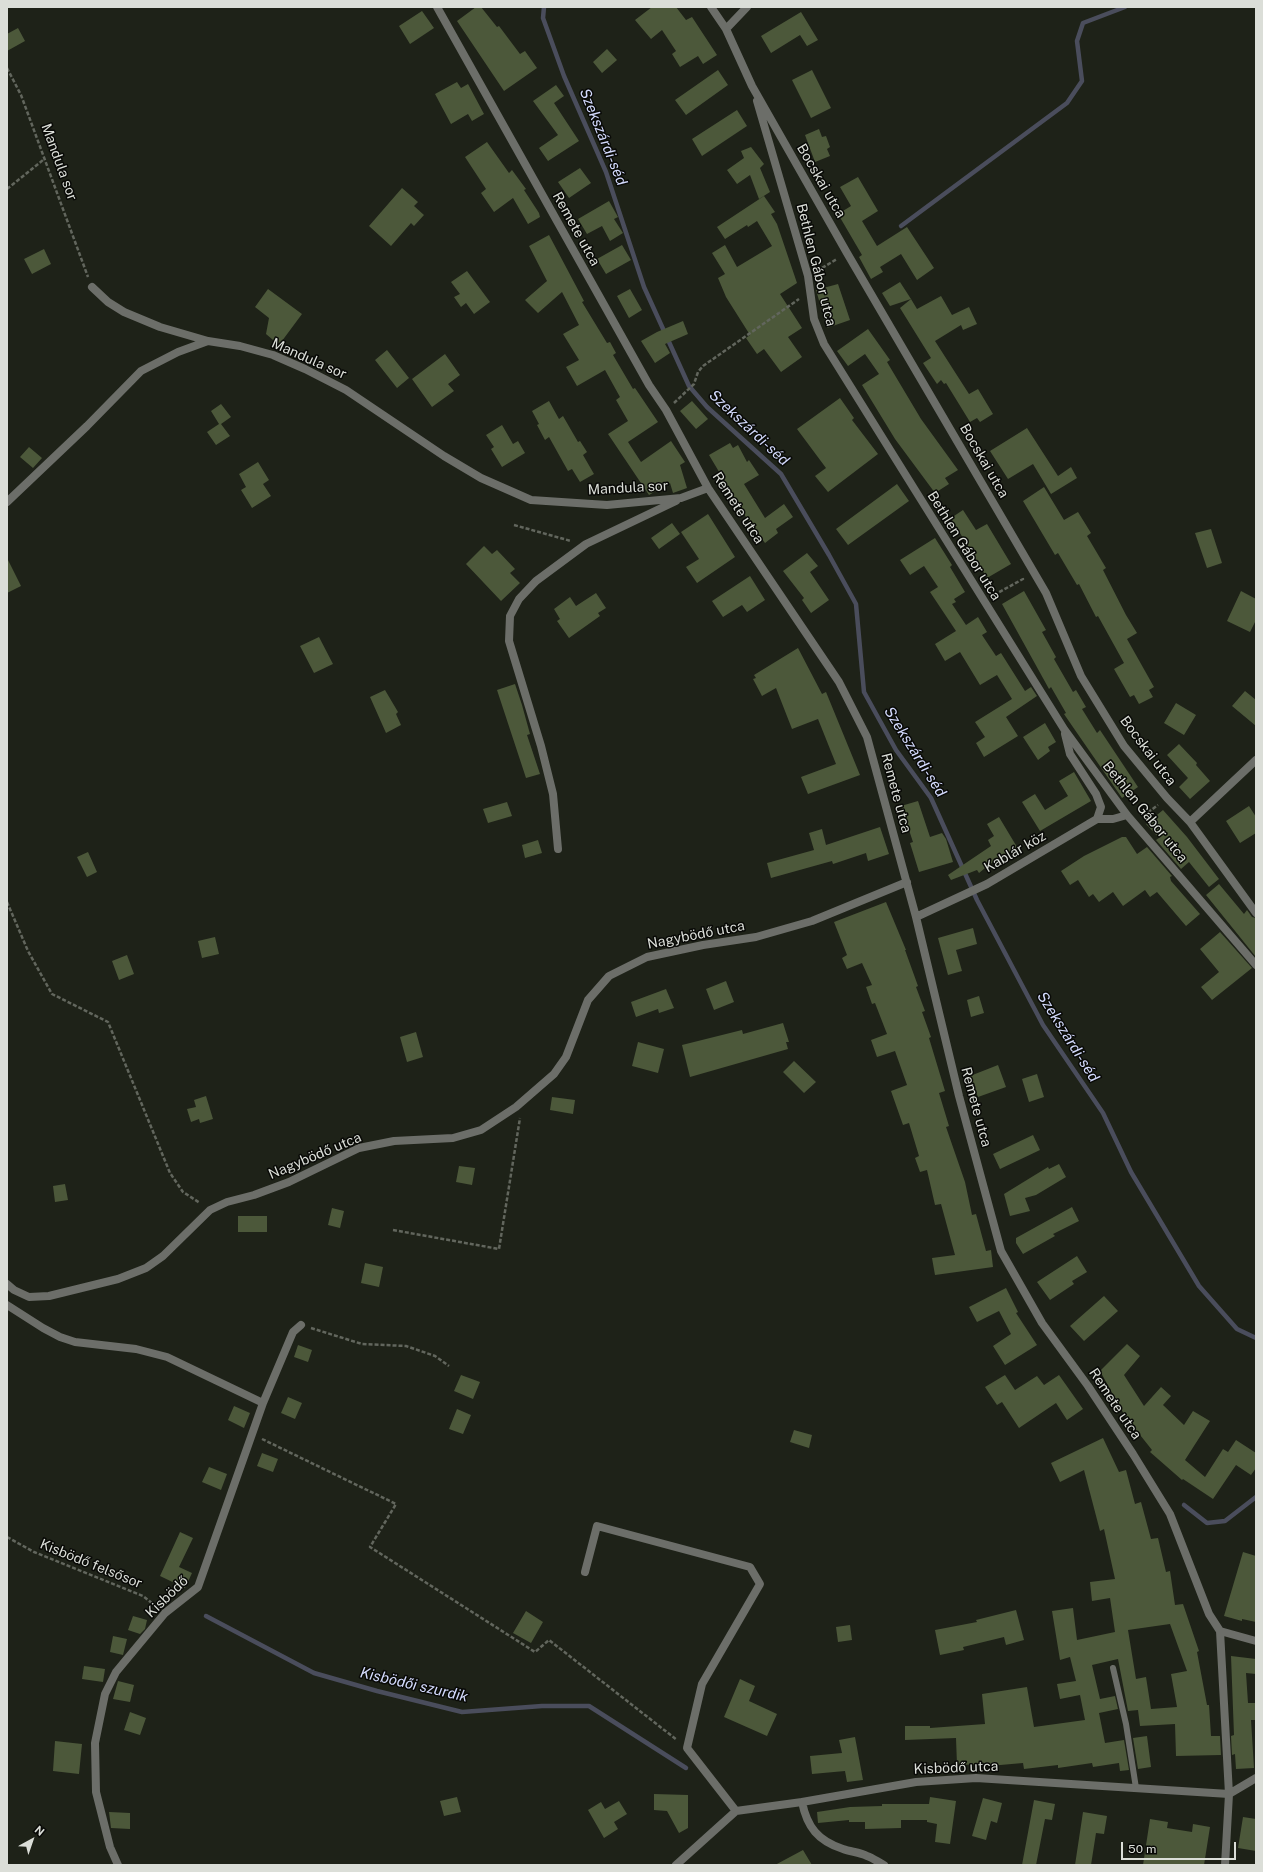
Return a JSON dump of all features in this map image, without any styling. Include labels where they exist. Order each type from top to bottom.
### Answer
[{"type":"street","name":"Remete utca","points":[[436,7],[649,385],[666,410],[708,488],[839,682],[867,737],[907,882],[959,1096],[1001,1251],[1042,1323],[1088,1386],[1133,1454],[1170,1514],[1210,1614],[1220,1631]]},
{"type":"street","name":"Bocskai utca","points":[[711,7],[726,30],[752,86],[847,253],[1046,593],[1081,676],[1124,746],[1167,798],[1190,822],[1256,912]]},
{"type":"street","points":[[726,30],[747,7]]},
{"type":"street","name":"Bethlen Gábor utca","points":[[752,86],[808,276],[814,319],[824,344],[1064,729],[1127,815],[1256,965]]},
{"type":"street","name":"Mandula sor","points":[[92,287],[108,302],[124,312],[160,327],[208,341],[240,346],[273,355],[305,369],[346,390],[444,456],[480,478],[531,500],[607,505],[682,498],[708,488]]},
{"type":"street","points":[[7,502],[87,426],[141,371],[178,352],[208,341]]},
{"type":"street","points":[[558,849],[554,794],[509,641],[510,616],[519,599],[536,581],[586,544],[682,498]]},
{"type":"street","points":[[1064,729],[1070,754],[1096,794],[1101,807],[1097,819]]},
{"type":"street","points":[[1190,822],[1256,760]]},
{"type":"street","name":"Kablár köz","points":[[916,917],[987,884],[1097,819],[1113,820],[1127,815]]},
{"type":"street","name":"Nagybödő utca","points":[[7,1284],[14,1290],[29,1297],[49,1296],[132,1274],[146,1268],[163,1256],[210,1210],[227,1202],[254,1195],[289,1182],[358,1148],[394,1141],[453,1138],[481,1130],[523,1102],[554,1074],[566,1057],[588,1000],[610,976],[647,957],[703,945],[756,937],[812,921],[907,882]]},
{"type":"street","points":[[7,1305],[43,1328],[75,1342],[136,1349],[167,1357],[263,1403]]},
{"type":"street","name":"Kisbödő","points":[[118,1865],[110,1847],[96,1792],[95,1743],[105,1694],[116,1672],[164,1613],[198,1587],[263,1403],[293,1332],[301,1325]]},
{"type":"street","points":[[585,1572],[597,1526],[750,1567],[760,1584],[702,1684],[687,1748],[736,1811],[676,1865]]},
{"type":"street","points":[[1225,1865],[1229,1794],[1220,1631],[1256,1641]]},
{"type":"street","name":"Kisbödő utca","points":[[736,1811],[802,1802],[916,1782],[976,1778],[1229,1794]]},
{"type":"street","points":[[1229,1794],[1256,1778]]},
{"type":"street","points":[[802,1802],[805,1819],[810,1828],[824,1840],[842,1849],[867,1856],[884,1865]]},
{"type":"lane","points":[[1113,1668],[1126,1724],[1136,1788]]},
{"type":"path","name":"Mandula sor","points":[[7,68],[21,95],[43,160],[92,287]]},
{"type":"path","points":[[7,189],[43,160]]},
{"type":"path","points":[[808,276],[847,253]]},
{"type":"path","points":[[683,395],[694,384],[698,372],[703,366],[810,292]]},
{"type":"path","points":[[514,525],[586,544]]},
{"type":"path","points":[[1004,590],[1023,579]]},
{"type":"path","points":[[1135,823],[1167,798]]},
{"type":"path","points":[[7,902],[28,951],[52,994],[108,1022],[170,1174],[183,1192],[210,1210]]},
{"type":"path","points":[[393,1230],[499,1249],[523,1102]]},
{"type":"path","points":[[301,1325],[362,1344],[406,1346],[435,1356],[449,1366]]},
{"type":"path","points":[[252,1434],[396,1504],[370,1547],[535,1652],[548,1640],[687,1748]]},
{"type":"path","name":"Kisbödő felsősor","points":[[7,1538],[34,1552],[143,1596],[164,1613]]},
{"type":"building","points":[[476,7],[481,7],[497,27],[499,26],[520,54],[525,51],[537,68],[504,91],[457,21]]},
{"type":"building","points":[[652,7],[676,7],[686,20],[692,17],[717,55],[703,64],[698,56],[680,67],[672,54],[676,51],[662,30],[651,39],[635,20]]},
{"type":"building","points":[[422,11],[434,28],[410,44],[399,26]]},
{"type":"building","points":[[801,12],[818,40],[807,46],[800,35],[771,53],[761,36]]},
{"type":"building","points":[[18,28],[25,41],[7,51],[7,34]]},
{"type":"building","points":[[607,49],[617,60],[602,73],[593,62]]},
{"type":"building","points":[[718,70],[728,85],[686,115],[675,100]]},
{"type":"building","points":[[812,70],[831,108],[811,118],[792,80]]},
{"type":"building","points":[[457,82],[461,88],[468,84],[484,114],[472,121],[468,114],[451,124],[435,94]]},
{"type":"building","points":[[556,85],[564,96],[554,103],[579,141],[548,161],[539,148],[558,135],[533,101]]},
{"type":"building","points":[[737,110],[747,126],[702,156],[692,139]]},
{"type":"building","points":[[819,129],[822,137],[826,136],[830,147],[827,149],[830,156],[815,162],[805,135]]},
{"type":"building","points":[[487,142],[509,173],[512,170],[526,189],[524,190],[540,217],[528,224],[513,198],[494,212],[481,193],[486,189],[465,157]]},
{"type":"building","points":[[751,147],[764,164],[760,168],[770,192],[759,199],[750,175],[737,184],[727,170],[744,158],[741,151]]},
{"type":"building","points":[[580,168],[591,183],[569,198],[558,182]]},
{"type":"building","points":[[858,177],[878,211],[862,221],[877,246],[907,227],[934,268],[917,280],[901,254],[880,267],[883,272],[871,279],[859,257],[862,255],[838,214],[851,206],[840,187]]},
{"type":"building","points":[[402,188],[418,202],[414,206],[424,215],[414,226],[411,223],[391,246],[369,226]]},
{"type":"building","points":[[764,196],[775,212],[771,214],[777,224],[797,283],[780,294],[802,328],[788,337],[802,357],[781,372],[764,349],[757,354],[746,338],[750,335],[726,297],[718,278],[725,274],[712,253],[725,245],[737,267],[772,246],[757,221],[748,227],[747,225],[725,239],[717,227]]},
{"type":"building","points":[[609,201],[618,217],[614,219],[623,233],[610,241],[602,226],[587,234],[578,219]]},
{"type":"building","points":[[549,235],[584,301],[582,302],[607,343],[610,342],[616,353],[613,355],[633,389],[635,388],[658,422],[628,442],[641,462],[671,441],[685,462],[680,465],[687,488],[673,493],[670,483],[649,495],[608,434],[628,421],[616,400],[620,397],[605,370],[577,386],[566,367],[579,360],[563,334],[579,325],[562,292],[538,313],[525,300],[547,281],[529,246]]},
{"type":"building","points":[[622,245],[631,260],[606,274],[597,259]]},
{"type":"building","points":[[44,249],[51,264],[32,274],[24,259]]},
{"type":"building","points":[[467,271],[490,302],[474,314],[466,303],[461,307],[454,297],[460,294],[451,282]]},
{"type":"building","points":[[900,282],[911,299],[890,306],[882,293]]},
{"type":"building","points":[[838,284],[850,320],[827,328],[816,290]]},
{"type":"building","points":[[268,289],[302,314],[279,345],[266,334],[269,318],[255,307]]},
{"type":"building","points":[[630,289],[642,310],[629,318],[617,296]]},
{"type":"building","points":[[941,296],[952,315],[969,307],[977,324],[963,330],[961,325],[935,341],[969,394],[978,389],[993,414],[980,422],[977,418],[970,422],[946,383],[944,384],[941,380],[937,384],[923,363],[931,358],[900,308],[911,299],[917,309]]},
{"type":"building","points":[[683,321],[688,334],[665,344],[670,353],[655,363],[641,341],[657,332]]},
{"type":"building","points":[[868,329],[890,360],[887,362],[921,419],[958,470],[945,478],[949,484],[935,493],[895,439],[862,385],[879,374],[865,354],[848,366],[837,351]]},
{"type":"building","points":[[387,350],[409,378],[397,388],[375,360]]},
{"type":"building","points":[[445,354],[460,375],[448,384],[454,391],[432,407],[412,379]]},
{"type":"building","points":[[840,398],[854,418],[852,420],[878,454],[828,492],[815,476],[826,468],[797,429]]},
{"type":"building","points":[[549,401],[559,419],[563,416],[578,442],[580,441],[587,452],[583,455],[594,474],[580,482],[572,469],[568,471],[549,437],[545,440],[537,425],[539,424],[532,411]]},
{"type":"building","points":[[692,401],[708,419],[696,429],[680,411]]},
{"type":"building","points":[[221,404],[231,417],[221,424],[230,436],[216,445],[207,432],[219,424],[211,411]]},
{"type":"building","points":[[502,425],[513,444],[518,441],[525,453],[502,467],[491,449],[494,447],[486,435]]},
{"type":"building","points":[[1027,428],[1058,476],[1071,467],[1077,478],[1051,494],[1033,464],[1008,479],[990,451]]},
{"type":"building","points":[[730,443],[733,448],[738,445],[747,462],[749,460],[759,475],[744,484],[765,518],[784,504],[793,517],[776,529],[778,533],[765,543],[746,517],[709,455]]},
{"type":"building","points":[[29,447],[42,458],[33,468],[20,457]]},
{"type":"building","points":[[258,462],[269,480],[263,484],[271,496],[252,508],[241,490],[246,487],[239,474]]},
{"type":"building","points":[[897,484],[909,501],[848,545],[836,529]]},
{"type":"building","points":[[1044,487],[1064,520],[1078,512],[1091,533],[1087,536],[1106,568],[1103,570],[1137,633],[1127,639],[1154,687],[1149,690],[1153,697],[1139,704],[1134,695],[1130,697],[1114,669],[1124,663],[1098,616],[1096,617],[1079,584],[1077,585],[1058,553],[1055,555],[1023,501]]},
{"type":"building","points":[[963,510],[976,530],[987,524],[1011,564],[987,578],[951,518]]},
{"type":"building","points":[[708,514],[735,557],[697,583],[686,567],[699,559],[681,532]]},
{"type":"building","points":[[672,523],[680,534],[659,549],[651,538]]},
{"type":"building","points":[[1211,529],[1222,563],[1207,568],[1195,533]]},
{"type":"building","points":[[935,538],[952,565],[950,567],[965,592],[954,599],[956,602],[952,604],[966,625],[978,617],[987,632],[982,635],[996,656],[1001,653],[1025,691],[1031,687],[1037,696],[1006,717],[1018,736],[984,757],[976,743],[985,737],[975,722],[1012,699],[997,675],[980,685],[960,652],[945,661],[935,644],[956,631],[930,592],[938,587],[924,566],[910,575],[900,560]]},
{"type":"building","points":[[484,546],[492,554],[497,550],[515,569],[510,573],[520,583],[501,601],[466,564]]},
{"type":"building","points":[[807,553],[818,566],[810,572],[829,600],[811,613],[802,600],[804,598],[783,571]]},
{"type":"building","points":[[7,558],[21,586],[7,593]]},
{"type":"building","points":[[750,576],[765,600],[747,612],[742,605],[723,617],[712,601]]},
{"type":"building","points":[[1024,591],[1046,630],[1042,632],[1056,657],[1054,659],[1073,692],[1076,690],[1086,707],[1082,709],[1097,733],[1100,730],[1138,787],[1122,798],[1064,714],[1066,713],[1051,687],[1049,689],[1002,604]]},
{"type":"building","points":[[1241,591],[1256,599],[1256,620],[1250,632],[1227,621]]},
{"type":"building","points":[[596,593],[606,608],[598,613],[600,616],[569,638],[557,621],[560,619],[554,609],[570,597],[576,606]]},
{"type":"building","points":[[319,637],[333,664],[314,673],[300,646]]},
{"type":"building","points":[[798,648],[822,694],[826,692],[860,775],[808,794],[801,777],[836,764],[818,719],[792,729],[776,688],[762,696],[753,679],[756,678],[754,675]]},
{"type":"building","points":[[515,684],[530,734],[527,735],[540,774],[526,778],[497,690]]},
{"type":"building","points":[[385,690],[398,712],[396,714],[401,725],[386,733],[370,697]]},
{"type":"building","points":[[1245,691],[1256,700],[1256,726],[1232,706]]},
{"type":"building","points":[[1176,703],[1196,715],[1184,735],[1164,723]]},
{"type":"building","points":[[1045,723],[1056,742],[1048,747],[1050,751],[1038,760],[1023,737]]},
{"type":"building","points":[[1179,744],[1197,763],[1196,765],[1210,781],[1190,799],[1179,787],[1188,778],[1167,755]]},
{"type":"building","points":[[1074,772],[1091,801],[1040,831],[1022,802],[1035,794],[1045,810],[1068,796],[1059,781]]},
{"type":"building","points":[[918,801],[930,837],[942,833],[946,839],[953,862],[919,872],[910,843],[913,842],[901,806]]},
{"type":"building","points":[[507,802],[512,816],[488,823],[483,809]]},
{"type":"building","points":[[1249,806],[1256,817],[1256,833],[1240,843],[1226,821]]},
{"type":"building","points":[[1163,810],[1187,837],[1219,879],[1209,887],[1189,862],[1181,869],[1156,840],[1159,838],[1146,824]]},
{"type":"building","points":[[999,817],[1017,847],[990,864],[979,873],[977,870],[951,880],[948,875],[991,846],[988,840],[994,836],[987,824]]},
{"type":"building","points":[[880,827],[889,854],[868,861],[866,853],[833,864],[832,861],[771,878],[767,863],[814,850],[809,833],[822,829],[826,845]]},
{"type":"building","points":[[1122,837],[1126,837],[1137,854],[1147,847],[1172,876],[1170,877],[1171,881],[1200,914],[1186,926],[1157,892],[1150,897],[1145,890],[1123,906],[1113,892],[1099,902],[1093,894],[1089,897],[1078,880],[1070,885],[1061,871],[1084,856]]},
{"type":"building","points":[[538,840],[542,853],[525,858],[522,845]]},
{"type":"building","points":[[88,852],[97,872],[87,877],[77,857]]},
{"type":"building","points":[[1219,884],[1244,914],[1247,910],[1252,917],[1256,918],[1256,957],[1206,895]]},
{"type":"building","points":[[886,902],[906,950],[918,986],[916,987],[925,1011],[922,1012],[931,1037],[929,1038],[945,1091],[939,1093],[949,1126],[946,1127],[965,1182],[972,1215],[976,1214],[986,1251],[991,1250],[993,1267],[935,1275],[932,1258],[955,1255],[941,1204],[935,1205],[927,1170],[920,1172],[915,1158],[919,1156],[909,1123],[903,1125],[891,1091],[907,1085],[895,1051],[877,1057],[871,1040],[887,1034],[875,1003],[872,1004],[866,987],[872,985],[862,963],[847,969],[842,958],[847,955],[834,922]]},
{"type":"building","points":[[973,928],[977,944],[956,950],[962,971],[948,975],[938,938]]},
{"type":"building","points":[[1220,932],[1252,968],[1212,1000],[1201,987],[1219,972],[1200,949]]},
{"type":"building","points":[[215,937],[219,954],[202,958],[198,941]]},
{"type":"building","points":[[127,955],[134,974],[119,980],[112,961]]},
{"type":"building","points":[[726,981],[734,1002],[714,1010],[706,989]]},
{"type":"building","points":[[666,989],[674,1008],[659,1013],[658,1009],[636,1017],[631,1002]]},
{"type":"building","points":[[979,996],[984,1013],[971,1017],[967,1000]]},
{"type":"building","points":[[783,1023],[789,1042],[786,1042],[788,1049],[690,1077],[682,1045],[742,1030],[743,1034]]},
{"type":"building","points":[[416,1032],[423,1057],[407,1062],[400,1037]]},
{"type":"building","points":[[638,1042],[664,1049],[658,1073],[632,1066]]},
{"type":"building","points":[[794,1061],[816,1082],[804,1093],[783,1072]]},
{"type":"building","points":[[998,1065],[1006,1087],[978,1097],[970,1076]]},
{"type":"building","points":[[1037,1074],[1044,1097],[1029,1102],[1022,1079]]},
{"type":"building","points":[[206,1096],[213,1119],[200,1123],[199,1119],[191,1122],[187,1109],[196,1107],[194,1100]]},
{"type":"building","points":[[552,1097],[575,1100],[573,1114],[550,1110]]},
{"type":"building","points":[[1033,1135],[1040,1150],[1000,1169],[993,1154]]},
{"type":"building","points":[[1059,1164],[1066,1177],[1036,1195],[1025,1198],[1030,1211],[1010,1216],[1004,1194],[1048,1167],[1049,1169]]},
{"type":"building","points":[[459,1166],[475,1168],[472,1185],[456,1182]]},
{"type":"building","points":[[65,1184],[68,1200],[55,1202],[53,1186]]},
{"type":"building","points":[[1072,1207],[1079,1221],[1053,1234],[1055,1236],[1023,1254],[1016,1243],[1016,1238]]},
{"type":"building","points":[[332,1208],[344,1211],[340,1228],[328,1225]]},
{"type":"building","points":[[238,1216],[267,1216],[267,1232],[238,1232]]},
{"type":"building","points":[[1077,1256],[1087,1272],[1072,1281],[1074,1284],[1050,1300],[1037,1282]]},
{"type":"building","points":[[365,1263],[383,1267],[379,1287],[361,1283]]},
{"type":"building","points":[[1006,1288],[1018,1312],[1016,1313],[1037,1345],[1005,1365],[993,1346],[1011,1334],[999,1311],[977,1322],[969,1307]]},
{"type":"building","points":[[1104,1296],[1118,1311],[1084,1341],[1070,1326]]},
{"type":"building","points":[[1127,1344],[1140,1356],[1124,1375],[1144,1406],[1161,1387],[1171,1396],[1163,1405],[1184,1425],[1193,1411],[1210,1421],[1185,1460],[1205,1477],[1223,1449],[1228,1452],[1236,1440],[1256,1453],[1256,1468],[1251,1475],[1236,1465],[1213,1499],[1183,1479],[1182,1480],[1150,1452],[1152,1450],[1125,1416],[1100,1371]]},
{"type":"building","points":[[298,1345],[312,1350],[308,1362],[294,1357]]},
{"type":"building","points":[[461,1375],[480,1382],[473,1399],[454,1391]]},
{"type":"building","points":[[1005,1375],[1015,1390],[1037,1376],[1044,1385],[1059,1375],[1083,1409],[1067,1420],[1056,1403],[1019,1428],[1002,1402],[997,1405],[985,1387]]},
{"type":"building","points":[[288,1397],[302,1403],[295,1419],[281,1413]]},
{"type":"building","points":[[234,1406],[250,1413],[244,1428],[228,1420]]},
{"type":"building","points":[[457,1409],[471,1415],[463,1434],[449,1429]]},
{"type":"building","points":[[794,1430],[812,1435],[809,1448],[790,1442]]},
{"type":"building","points":[[1103,1438],[1119,1472],[1126,1470],[1135,1504],[1141,1502],[1151,1539],[1158,1538],[1166,1572],[1170,1571],[1175,1605],[1183,1604],[1199,1651],[1197,1652],[1207,1705],[1209,1705],[1211,1736],[1220,1736],[1221,1755],[1176,1756],[1175,1724],[1140,1726],[1138,1710],[1128,1711],[1118,1659],[1092,1665],[1100,1699],[1115,1696],[1118,1709],[1099,1713],[1105,1743],[1124,1740],[1129,1770],[1120,1771],[1119,1763],[1093,1767],[1092,1763],[1058,1768],[1058,1765],[1024,1769],[1023,1763],[989,1766],[989,1764],[957,1765],[956,1738],[905,1740],[905,1726],[930,1726],[930,1728],[985,1724],[982,1694],[1027,1687],[1034,1727],[1085,1720],[1080,1695],[1060,1699],[1057,1684],[1076,1681],[1070,1657],[1060,1660],[1052,1611],[1073,1608],[1077,1640],[1115,1632],[1110,1598],[1092,1601],[1090,1582],[1115,1579],[1104,1529],[1100,1531],[1084,1470],[1060,1482],[1051,1463]],"holes":[[[1170,1624],[1187,1671],[1171,1674],[1177,1707],[1151,1709],[1146,1677],[1136,1679],[1128,1630]]]},
{"type":"building","points":[[262,1453],[278,1459],[273,1472],[257,1466]]},
{"type":"building","points":[[209,1467],[227,1474],[221,1490],[202,1482]]},
{"type":"building","points":[[180,1532],[193,1538],[179,1567],[192,1573],[185,1588],[160,1576]]},
{"type":"building","points":[[1243,1552],[1256,1556],[1256,1622],[1242,1619],[1242,1621],[1224,1616]]},
{"type":"building","points":[[1016,1610],[1024,1640],[1006,1645],[1004,1637],[963,1647],[964,1650],[940,1655],[935,1630],[977,1622],[976,1620]]},
{"type":"building","points":[[526,1611],[543,1622],[531,1643],[513,1633]]},
{"type":"building","points":[[133,1616],[147,1620],[145,1629],[140,1634],[128,1630]]},
{"type":"building","points":[[850,1625],[852,1640],[838,1642],[836,1627]]},
{"type":"building","points":[[113,1636],[127,1639],[123,1655],[110,1652]]},
{"type":"building","points":[[1231,1656],[1256,1659],[1256,1674],[1246,1673],[1248,1703],[1256,1703],[1256,1720],[1251,1720],[1254,1768],[1236,1769],[1235,1754],[1232,1755],[1231,1736],[1234,1735]]},
{"type":"building","points":[[84,1666],[105,1669],[103,1682],[82,1679]]},
{"type":"building","points":[[740,1679],[755,1686],[749,1701],[777,1714],[767,1736],[724,1717]]},
{"type":"building","points":[[118,1681],[134,1685],[130,1702],[113,1699]]},
{"type":"building","points":[[130,1712],[146,1718],[140,1735],[124,1730]]},
{"type":"building","points":[[1147,1736],[1151,1767],[1138,1769],[1133,1738]]},
{"type":"building","points":[[855,1737],[863,1780],[847,1782],[845,1771],[812,1774],[810,1756],[842,1753],[839,1740]]},
{"type":"building","points":[[55,1741],[82,1744],[79,1774],[53,1771]]},
{"type":"building","points":[[654,1794],[688,1795],[688,1828],[679,1833],[667,1811],[654,1810]]},
{"type":"building","points":[[457,1797],[461,1812],[444,1816],[440,1801]]},
{"type":"building","points":[[930,1797],[956,1801],[950,1844],[935,1842],[937,1824],[927,1822],[927,1820],[901,1820],[901,1828],[865,1829],[865,1822],[849,1822],[849,1820],[818,1823],[817,1812],[850,1807],[882,1806],[882,1804],[929,1804]]},
{"type":"building","points":[[983,1798],[1002,1803],[997,1823],[991,1821],[986,1840],[972,1836]]},
{"type":"building","points":[[1034,1800],[1055,1804],[1052,1820],[1045,1819],[1036,1865],[1022,1865]]},
{"type":"building","points":[[619,1801],[627,1814],[614,1822],[618,1829],[604,1838],[588,1810],[601,1802],[605,1809]]},
{"type":"building","points":[[109,1812],[130,1813],[130,1829],[111,1828]]},
{"type":"building","points":[[1083,1812],[1107,1816],[1104,1834],[1096,1833],[1091,1865],[1075,1865]]},
{"type":"building","points":[[1243,1817],[1256,1819],[1256,1851],[1238,1848]]},
{"type":"building","points":[[1150,1819],[1168,1822],[1167,1828],[1192,1832],[1193,1824],[1210,1827],[1204,1865],[1143,1865]]},
{"type":"building","points":[[803,1850],[812,1865],[775,1865]]},
{"type":"waterway","name":"Szekszárdi-séd","points":[[544,7],[543,18],[564,76],[606,172],[644,287],[689,386],[707,407],[781,474],[856,604],[864,692],[896,750],[931,798],[977,900],[1043,1025],[1103,1113],[1131,1172],[1199,1286],[1237,1329],[1256,1338]]},
{"type":"waterway","points":[[901,226],[1067,103],[1082,81],[1077,41],[1083,23],[1125,7]]},
{"type":"waterway","points":[[1184,1505],[1207,1523],[1225,1521],[1256,1497]]},
{"type":"waterway","name":"Kisbödői szurdik","points":[[206,1616],[314,1673],[377,1691],[462,1712],[542,1706],[589,1706],[686,1768]]}]
